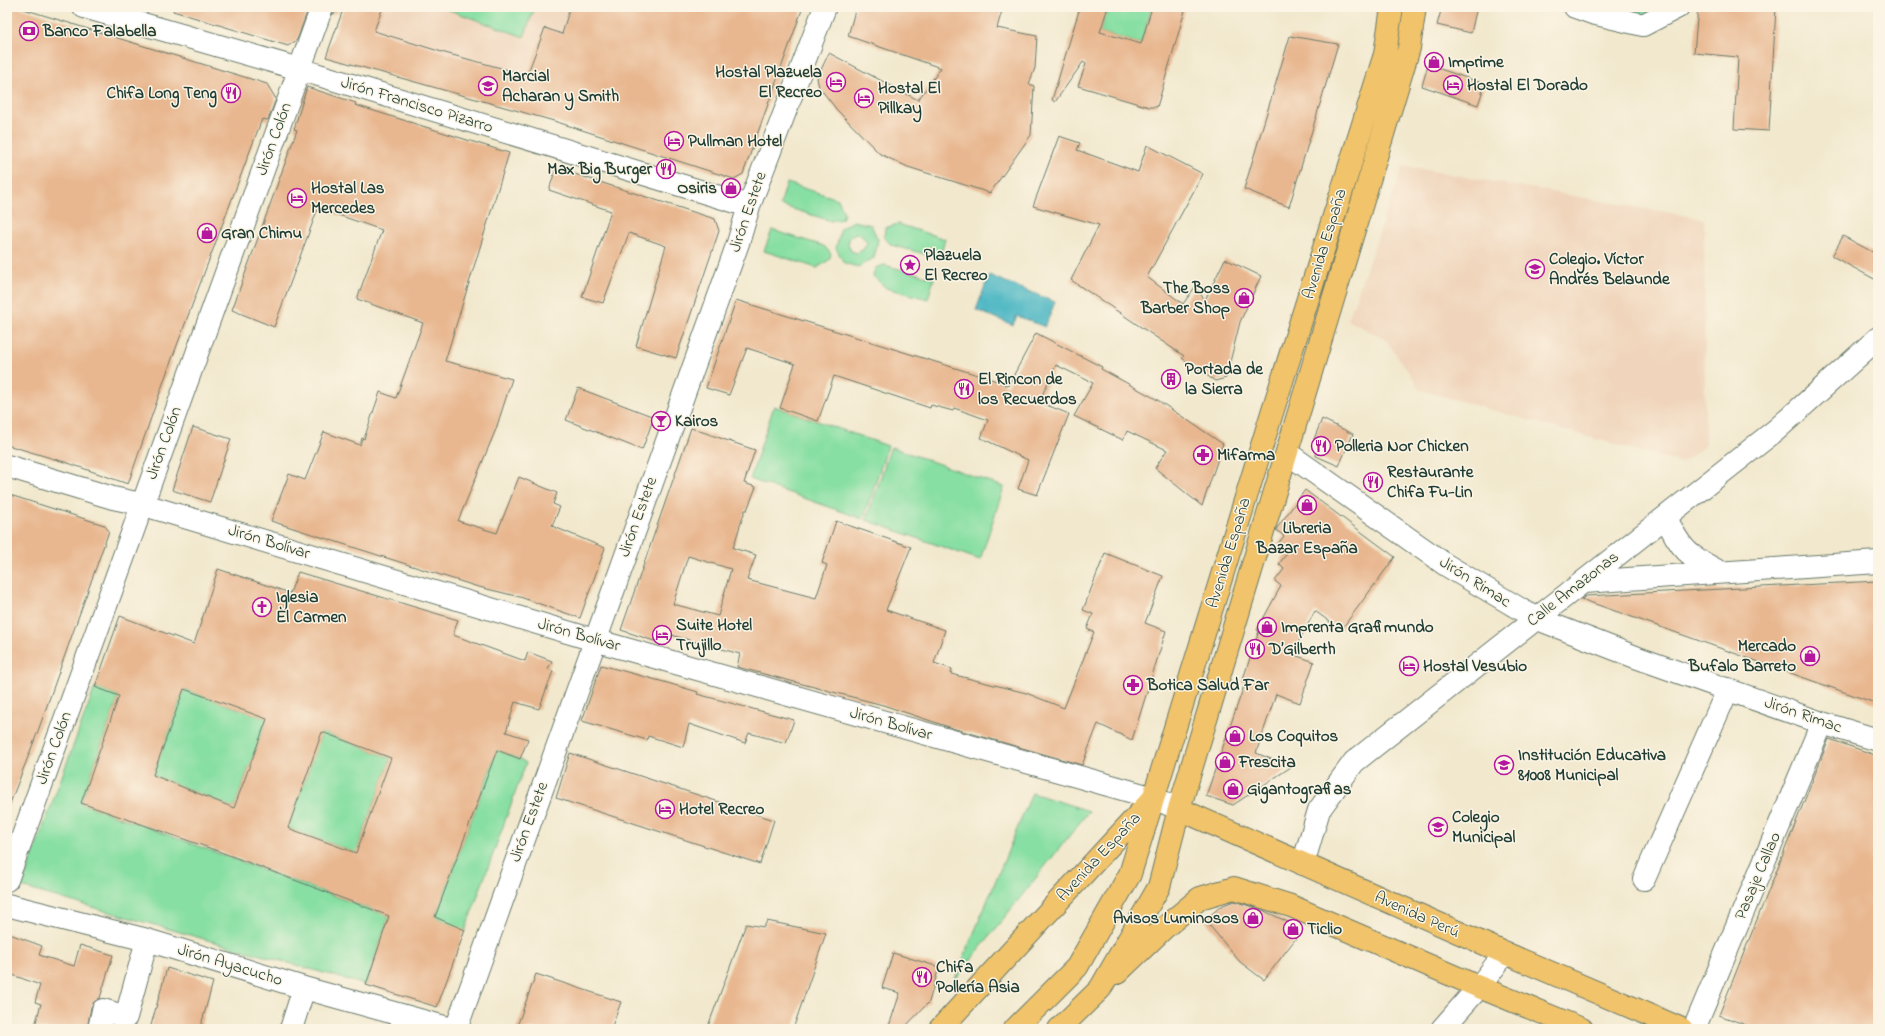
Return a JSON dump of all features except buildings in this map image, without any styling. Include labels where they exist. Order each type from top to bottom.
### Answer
[{"type":"main road","name":"Avenida España","points":[[940,1029],[1154,798],[1271,416],[1385,54],[1392,7]]},
{"type":"main road","name":"Avenida España","points":[[1058,1029],[1100,989],[1159,887],[1179,809],[1410,48],[1416,7]]},
{"type":"main road","points":[[1015,1029],[1077,967],[1130,874],[1154,798]]},
{"type":"main road","name":"Avenida Perú","points":[[1179,809],[1505,953],[1682,1029]]},
{"type":"main road","points":[[1100,989],[1164,928],[1200,898],[1234,888],[1291,906],[1479,987],[1582,1029]]},
{"type":"street","name":"Jirón Francisco Pizarro","points":[[84,7],[299,69],[749,206]]},
{"type":"street","name":"Jirón Colón","points":[[7,880],[141,504],[322,7]]},
{"type":"street","name":"Jirón Estete","points":[[456,1029],[594,640],[738,244],[749,206],[825,7]]},
{"type":"street","points":[[1575,7],[1592,13],[1643,25],[1678,7]]},
{"type":"street","name":"Calle Amazonas","points":[[1303,864],[1319,810],[1354,762],[1535,618],[1584,582],[1776,430],[1878,338]]},
{"type":"street","name":"Jirón Rimac","points":[[1287,453],[1446,565],[1535,618],[1638,658],[1822,723],[1878,740]]},
{"type":"street","name":"Jirón Bolívar","points":[[7,466],[113,498],[141,504],[594,640],[1154,798]]},
{"type":"street","points":[[1666,517],[1674,536],[1685,552],[1720,572]]},
{"type":"street","points":[[1584,582],[1878,562]]},
{"type":"street","points":[[1644,879],[1728,689]]},
{"type":"street","name":"Pasaje Callao","points":[[1694,1029],[1822,723]]},
{"type":"street","name":"Avenida Perú","points":[[1154,798],[1179,809]]},
{"type":"street","name":"Jirón Ayacucho","points":[[7,904],[147,940],[304,988],[452,1029]]},
{"type":"street","points":[[98,1029],[103,1010],[126,1017],[147,940]]},
{"type":"street","points":[[1442,1029],[1479,987],[1505,953]]},
{"type":"street","points":[[291,1029],[304,988]]},
{"type":"shaded area","name":"Marcial Acharan y Smith","points":[[344,7],[583,7],[535,116],[326,57]]},
{"type":"shaded area","name":"Colegio. Víctor Andrés Belaunde","points":[[1403,166],[1704,219],[1705,446],[1682,463],[1421,390],[1386,340],[1348,320]]},
{"type":"green space","points":[[441,7],[535,7],[524,37]]},
{"type":"green space","points":[[1108,7],[1152,7],[1141,44],[1100,32]]},
{"type":"green space","points":[[1607,7],[1654,7],[1642,18]]},
{"type":"green space","points":[[787,183],[838,199],[844,213],[842,219],[831,221],[780,205]]},
{"type":"green space","points":[[854,221],[871,225],[878,240],[874,258],[858,267],[844,263],[836,248],[841,228]],"holes":[[[855,233],[862,236],[867,242],[864,249],[857,253],[851,251],[848,244],[850,237]]]},
{"type":"green space","points":[[898,224],[945,239],[940,258],[891,245],[884,237],[885,228]]},
{"type":"green space","points":[[772,230],[824,246],[831,254],[829,260],[817,268],[764,251]]},
{"type":"green space","points":[[884,265],[934,278],[928,299],[886,288],[873,276],[875,268]]},
{"type":"green space","points":[[774,406],[888,446],[863,519],[750,479]]},
{"type":"green space","points":[[891,447],[1004,487],[980,560],[866,520]]},
{"type":"green space","points":[[95,687],[119,696],[81,803],[389,916],[366,985],[21,887]]},
{"type":"green space","points":[[184,689],[267,719],[234,808],[153,775]]},
{"type":"green space","points":[[322,732],[391,758],[356,853],[288,828]]},
{"type":"green space","points":[[497,750],[526,763],[465,931],[435,917]]},
{"type":"green space","points":[[1032,793],[1089,811],[954,981]]},
{"type":"water","points":[[989,275],[1055,302],[1045,327],[1017,316],[1013,325],[976,310]]},
{"type":"place","name":"Banco Falabella","points":[[29,31]]},
{"type":"place","name":"Imprime","points":[[1434,62]]},
{"type":"place","name":"Hostal Plazuela El Recreo","points":[[836,82]]},
{"type":"place","name":"Hostal El Dorado","points":[[1453,85]]},
{"type":"place","name":"Marcial Acharan y Smith","points":[[488,86]]},
{"type":"place","name":"Chifa Long Teng","points":[[231,93]]},
{"type":"place","name":"Hostal El Pillkay","points":[[864,98]]},
{"type":"place","name":"Pullman Hotel","points":[[674,141]]},
{"type":"place","name":"Max Big Burger","points":[[666,169]]},
{"type":"place","name":"Osiris","points":[[731,188]]},
{"type":"place","name":"Hostal Las Mercedes","points":[[297,198]]},
{"type":"place","name":"Gran Chimu","points":[[207,233]]},
{"type":"place","name":"Plazuela El Recreo","points":[[910,265]]},
{"type":"place","name":"Colegio. Víctor Andrés Belaunde","points":[[1535,269]]},
{"type":"place","name":"The Boss Barber Shop","points":[[1244,298]]},
{"type":"place","name":"Portada de la Sierra","points":[[1171,379]]},
{"type":"place","name":"El Rincon de los Recuerdos","points":[[964,389]]},
{"type":"place","name":"Kairos","points":[[661,421]]},
{"type":"place","name":"Polleria Nor Chicken","points":[[1321,446]]},
{"type":"place","name":"Mifarma","points":[[1203,455]]},
{"type":"place","name":"Restaurante Chifa Fu-Lin","points":[[1373,482]]},
{"type":"place","name":"Libreria Bazar España","points":[[1307,505]]},
{"type":"place","name":"Iglesia El Carmen","points":[[262,607]]},
{"type":"place","name":"Imprenta Grafimundo","points":[[1267,627]]},
{"type":"place","name":"Suite Hotel Trujillo","points":[[662,635]]},
{"type":"place","name":"D’Gilberth","points":[[1255,649]]},
{"type":"place","name":"Mercado Bufalo Barreto","points":[[1810,656]]},
{"type":"place","name":"Hostal Vesubio","points":[[1409,666]]},
{"type":"place","name":"Botica Salud Far","points":[[1133,685]]},
{"type":"place","name":"Los Coquitos","points":[[1235,736]]},
{"type":"place","name":"Frescita","points":[[1225,762]]},
{"type":"place","name":"Institución Educativa 81008 Municipal","points":[[1504,765]]},
{"type":"place","name":"Gigantografias","points":[[1233,789]]},
{"type":"place","name":"Hotel Recreo","points":[[665,809]]},
{"type":"place","name":"Colegio Municipal","points":[[1438,827]]},
{"type":"place","name":"Avisos Luminosos","points":[[1253,918]]},
{"type":"place","name":"Ticlio","points":[[1293,929]]},
{"type":"place","name":"Chifa Pollería Asia","points":[[922,977]]}]
